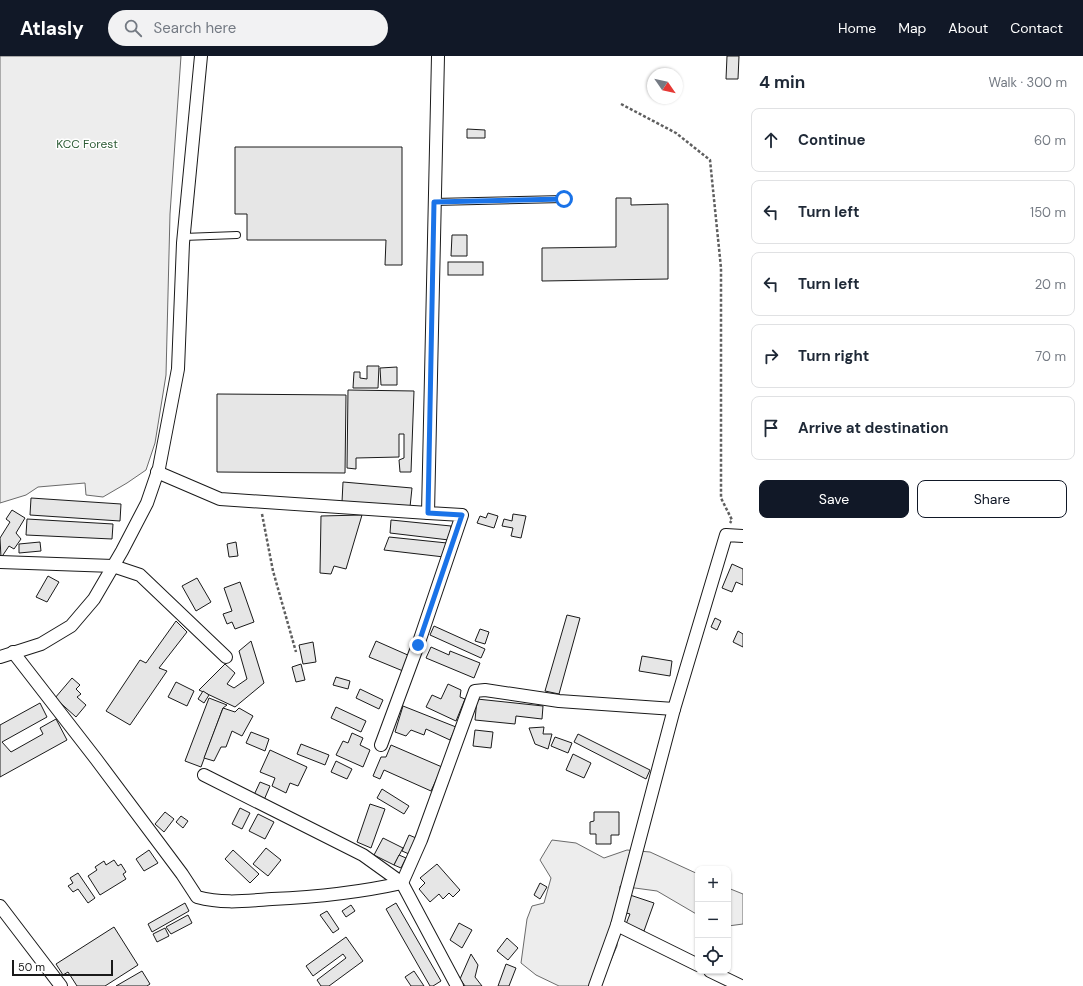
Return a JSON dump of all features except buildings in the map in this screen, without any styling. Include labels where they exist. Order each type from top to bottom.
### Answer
[{"type":"street","points":[[0,657],[41,644],[72,626],[94,599],[147,503],[157,472],[178,369],[183,237],[201,56]]},
{"type":"street","points":[[428,513],[438,56]]},
{"type":"street","points":[[157,472],[220,499],[462,515],[418,645],[381,745]]},
{"type":"street","points":[[596,986],[617,925],[674,709],[726,535],[743,536]]},
{"type":"street","points":[[0,562],[113,566],[140,575],[226,657]]},
{"type":"street","points":[[13,652],[96,759],[182,874],[197,897],[224,902],[322,897],[370,890],[402,883]]},
{"type":"street","points":[[402,883],[421,840],[475,691],[485,690],[559,701],[674,709]]},
{"type":"street","points":[[204,775],[363,855],[402,883],[457,986]]},
{"type":"street","points":[[0,906],[61,986]]},
{"type":"street","points":[[617,925],[695,964]]},
{"type":"street","points":[[716,974],[740,986]]},
{"type":"lane","points":[[434,202],[564,199]]},
{"type":"lane","points":[[183,237],[237,235]]},
{"type":"path","points":[[621,104],[676,133],[710,160],[721,268],[721,498],[732,520],[726,535]]},
{"type":"path","points":[[259,502],[272,571],[296,652]]},
{"type":"shaded area","name":"KCC Forest","points":[[0,56],[181,56],[170,214],[166,375],[155,443],[146,470],[103,497],[86,495],[85,483],[38,487],[26,495],[0,503]]},
{"type":"shaded area","points":[[552,840],[576,843],[604,858],[627,850],[650,852],[695,873],[695,913],[657,891],[620,886],[617,946],[600,986],[559,986],[536,975],[521,963],[527,919],[532,906],[544,903],[551,878],[540,860]]},
{"type":"shaded area","points":[[731,889],[743,894],[743,924],[731,926]]},
{"type":"route","points":[[418,645],[462,515],[428,513],[434,202],[564,199]]}]
